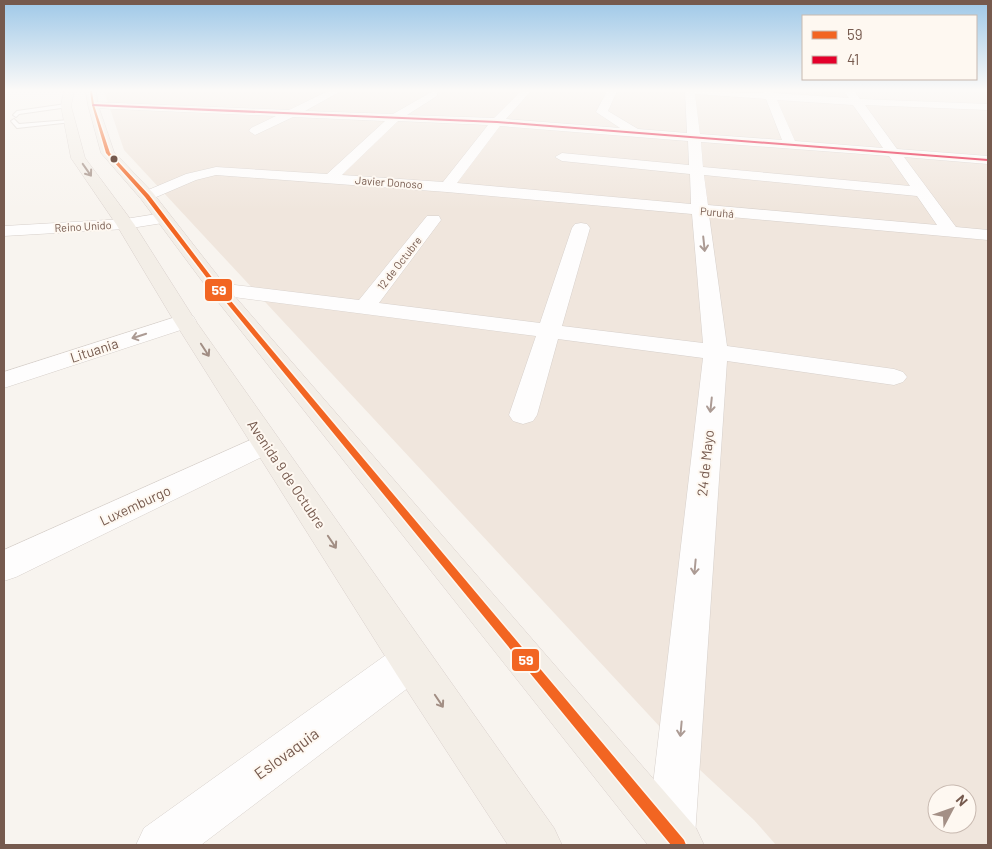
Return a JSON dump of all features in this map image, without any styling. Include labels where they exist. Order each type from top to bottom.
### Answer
[{"type":"main road","name":"Avenida 9 de Octubre","points":[[78,131],[78,158],[125,224],[185,321],[411,661],[537,845]]},
{"type":"main road","points":[[95,131],[108,153],[155,207],[218,289],[675,840]]},
{"type":"street","points":[[331,178],[381,131]]},
{"type":"street","points":[[447,187],[490,131]]},
{"type":"street","points":[[616,131],[988,160]]},
{"type":"street","name":"24 de Mayo","points":[[675,840],[716,352],[700,210],[694,131]]},
{"type":"street","points":[[784,131],[790,145]]},
{"type":"street","points":[[877,131],[950,231]]},
{"type":"street","points":[[562,157],[921,192]]},
{"type":"street","name":"Javier Donoso","points":[[155,207],[190,177],[216,171],[447,187]]},
{"type":"street","name":"Puruhá","points":[[447,187],[988,235]]},
{"type":"street","name":"Reino Unido","points":[[4,231],[125,224],[155,207]]},
{"type":"street","name":"12 de Octubre","points":[[366,306],[433,220]]},
{"type":"street","points":[[522,415],[581,228]]},
{"type":"street","points":[[218,289],[549,330],[894,378]]},
{"type":"street","name":"Lituania","points":[[4,380],[185,321]]},
{"type":"street","name":"Luxemburgo","points":[[4,566],[266,443]]},
{"type":"street","name":"Eslovaquia","points":[[161,845],[411,661]]},
{"type":"shaded area","points":[[117,131],[988,131],[988,845],[776,845],[754,820],[700,770],[124,150]]},
{"type":"transit line","name":"59","points":[[101,131],[108,153],[147,196],[218,289],[679,845]]},
{"type":"transit line","name":"41","points":[[608,131],[988,160]]}]
